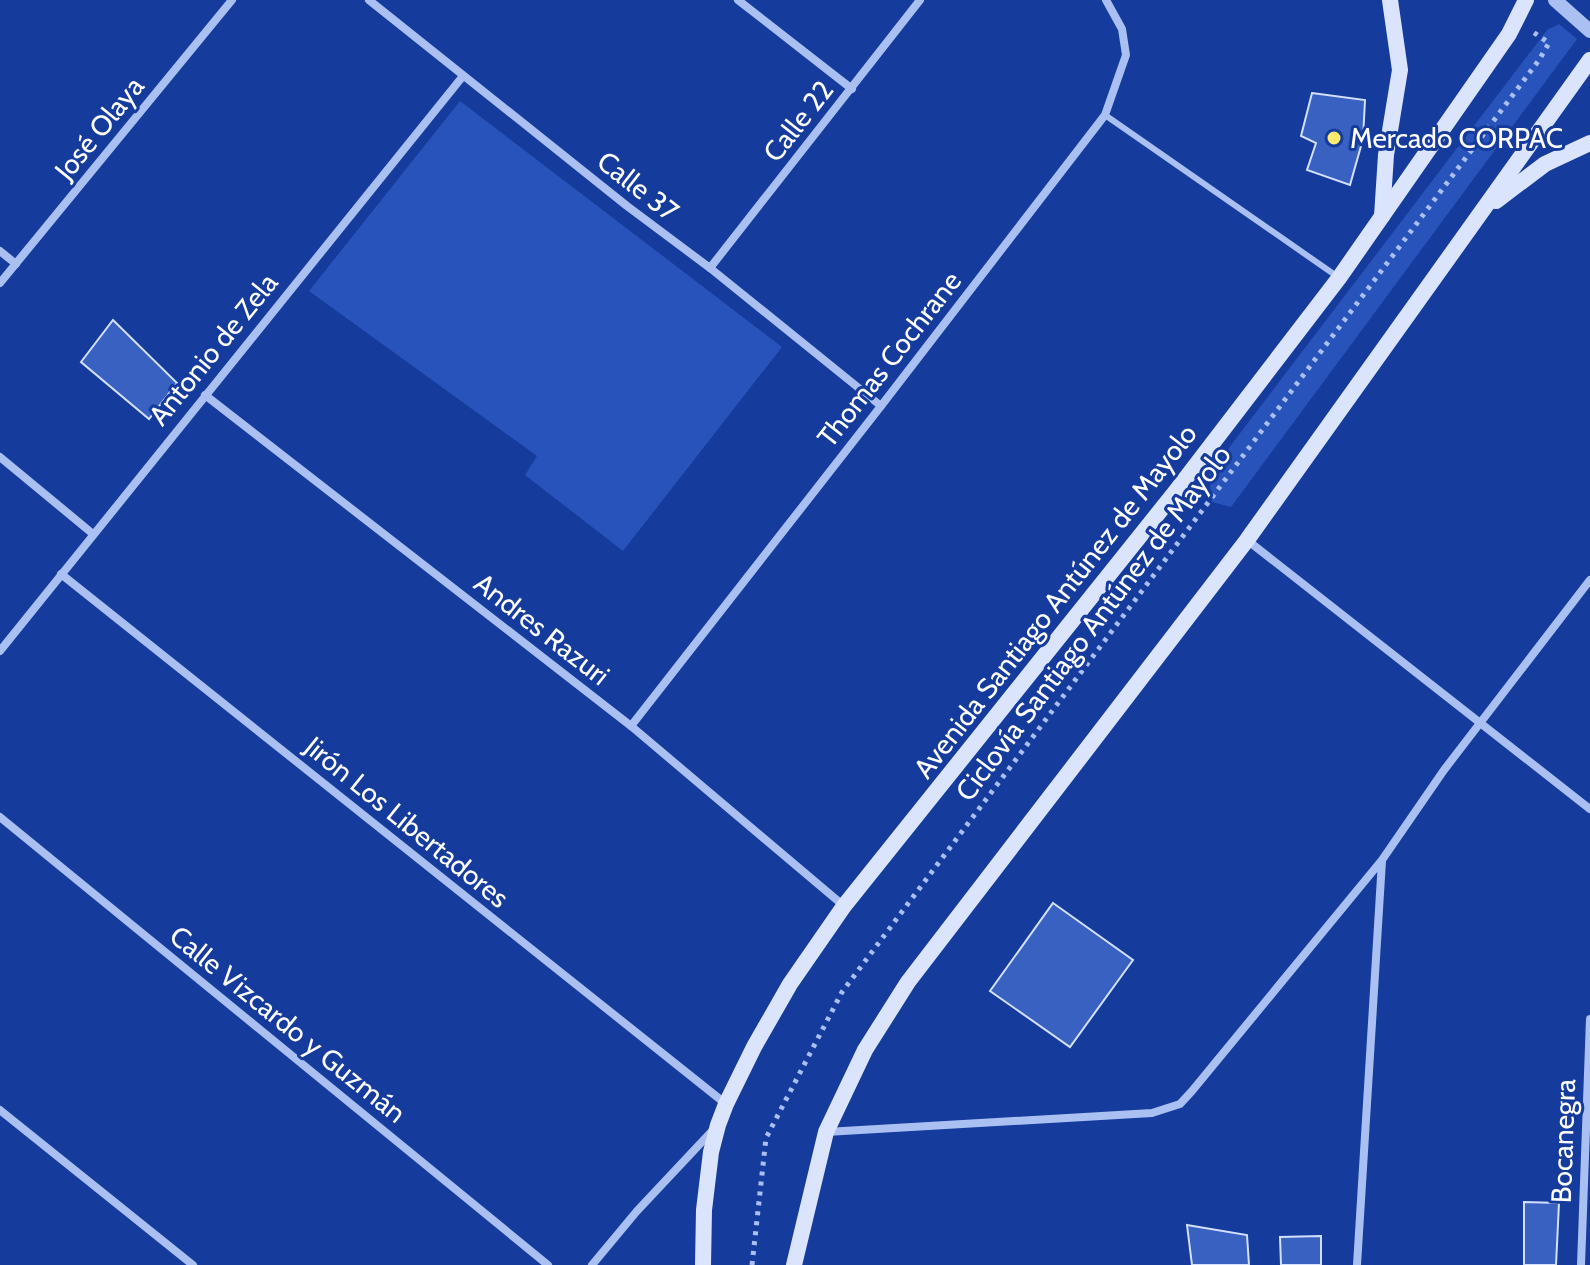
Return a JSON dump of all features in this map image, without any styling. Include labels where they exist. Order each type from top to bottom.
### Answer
[{"type":"main road","points":[[1382,216],[1386,155],[1400,70],[1390,0]]},
{"type":"main road","name":"Avenida Santiago Antúnez de Mayolo","points":[[703,1265],[704,1210],[711,1152],[718,1125],[754,1047],[790,984],[844,906],[1167,504],[1339,278],[1509,34],[1526,0]]},
{"type":"main road","points":[[794,1265],[826,1132],[865,1050],[908,982],[1247,540],[1590,60]]},
{"type":"main road","points":[[1482,212],[1545,164],[1590,143]]},
{"type":"street","name":"José Olaya","points":[[0,283],[232,0]]},
{"type":"street","name":"Calle 37","points":[[369,0],[881,406]]},
{"type":"street","points":[[738,0],[852,89]]},
{"type":"street","name":"Calle 22","points":[[710,268],[920,0]]},
{"type":"street","name":"Thomas Cochrane","points":[[631,726],[1105,115],[1126,55],[1122,29],[1106,0]]},
{"type":"street","points":[[1555,0],[1590,31]]},
{"type":"street","name":"Antonio de Zela","points":[[0,651],[463,76]]},
{"type":"street","points":[[0,251],[16,264]]},
{"type":"street","name":"Andres Razuri","points":[[205,395],[631,726],[844,906]]},
{"type":"street","points":[[0,457],[93,534]]},
{"type":"street","points":[[1247,540],[1590,809]]},
{"type":"street","name":"Jirón Los Libertadores","points":[[61,574],[726,1104]]},
{"type":"street","points":[[826,1132],[1152,1113],[1180,1104],[1382,860],[1444,770],[1590,580]]},
{"type":"street","name":"Calle Vizcardo y Guzmán","points":[[0,817],[548,1265]]},
{"type":"street","points":[[1357,1265],[1382,860]]},
{"type":"street","name":"Bocanegra","points":[[1581,1265],[1590,1019]]},
{"type":"street","points":[[0,1110],[193,1265]]},
{"type":"street","points":[[592,1265],[637,1211],[718,1125]]},
{"type":"lane","points":[[1105,115],[1339,278]]},
{"type":"path","name":"Ciclovía Santiago Antúnez de Mayolo","points":[[752,1265],[766,1138],[842,992],[1549,43]]},
{"type":"shaded area","points":[[1559,24],[1577,39],[1231,507],[1212,502],[1209,474],[1547,30]]},
{"type":"shaded area","points":[[460,101],[782,347],[623,551],[525,475],[537,456],[309,291]]},
{"type":"building","name":"Mercado CORPAC","points":[[1312,93],[1365,100],[1363,139],[1350,185],[1307,170],[1316,143],[1301,136]]},
{"type":"building","points":[[113,320],[177,383],[149,419],[81,362]]},
{"type":"building","points":[[1053,903],[1133,960],[1070,1047],[990,991]]},
{"type":"building","points":[[1524,1202],[1559,1203],[1556,1265],[1524,1265]]},
{"type":"building","points":[[1187,1225],[1247,1235],[1249,1265],[1192,1265]]},
{"type":"building","points":[[1321,1236],[1321,1265],[1281,1265],[1280,1237]]},
{"type":"place","name":"Mercado CORPAC","points":[[1334,138]]}]
